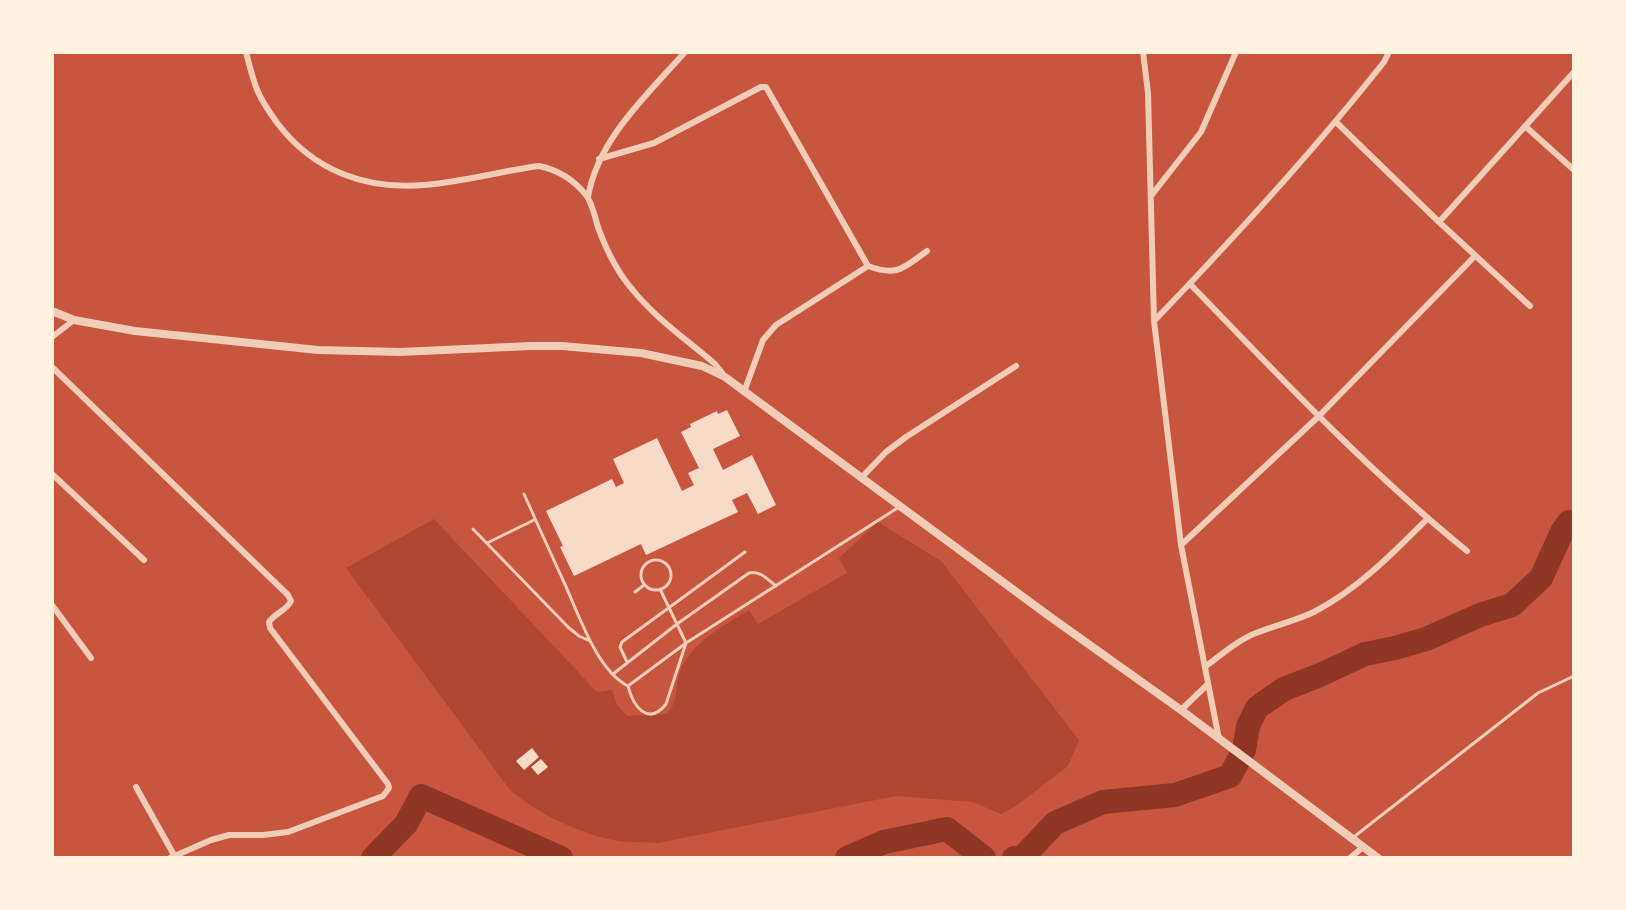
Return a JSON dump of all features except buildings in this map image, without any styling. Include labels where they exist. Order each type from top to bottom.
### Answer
[{"type":"street","points":[[246,52],[257,89],[268,110],[297,146],[331,170],[377,184],[399,186],[425,185],[539,166],[562,174],[588,197]]},
{"type":"street","points":[[685,52],[615,133],[599,159],[588,197],[600,233],[622,277],[651,309],[715,364],[725,377]]},
{"type":"street","points":[[1143,52],[1147,71],[1154,321],[1181,545],[1220,739]]},
{"type":"street","points":[[1151,196],[1201,132],[1236,52]]},
{"type":"street","points":[[1154,321],[1267,201],[1336,122],[1389,52]]},
{"type":"street","points":[[1439,222],[1574,72]]},
{"type":"street","points":[[599,159],[654,143],[766,87],[868,266],[883,272],[899,271],[927,251]]},
{"type":"street","points":[[1336,122],[1530,306]]},
{"type":"street","points":[[1525,126],[1574,170]]},
{"type":"street","points":[[1181,545],[1318,417],[1475,256]]},
{"type":"street","points":[[744,392],[763,340],[776,325],[868,266]]},
{"type":"street","points":[[1190,284],[1318,417],[1427,519],[1467,551]]},
{"type":"street","points":[[52,311],[74,320],[135,331],[330,351],[400,352],[562,346],[661,356],[702,366],[725,377],[1378,858]]},
{"type":"street","points":[[52,337],[74,320]]},
{"type":"street","points":[[862,477],[906,437],[1016,366]]},
{"type":"street","points":[[52,367],[288,595],[291,601],[288,607],[272,618],[270,628],[388,784],[388,792],[288,832],[229,835],[172,857],[136,787]]},
{"type":"street","points":[[52,474],[144,560]]},
{"type":"street","points":[[1205,667],[1246,637],[1291,622],[1332,602],[1382,565],[1427,519]]},
{"type":"street","points":[[52,605],[91,658]]},
{"type":"street","points":[[1181,710],[1208,684]]},
{"type":"street","points":[[1350,858],[1363,847]]},
{"type":"lane","points":[[524,494],[590,641],[613,674],[628,686]]},
{"type":"lane","points":[[628,686],[686,643],[901,506]]},
{"type":"lane","points":[[487,543],[535,519]]},
{"type":"lane","points":[[473,529],[568,627],[590,641]]},
{"type":"lane","points":[[627,662],[620,647],[622,642],[745,552]]},
{"type":"lane","points":[[659,561],[667,566],[670,575],[667,584],[660,589],[644,585],[641,574],[645,565],[659,561]]},
{"type":"lane","points":[[613,674],[749,573],[761,574],[776,586]]},
{"type":"lane","points":[[635,592],[644,585]]},
{"type":"lane","points":[[628,686],[631,700],[640,710],[652,713],[666,704],[686,643],[660,589]]},
{"type":"lane","points":[[1352,839],[1538,693],[1574,676]]},
{"type":"shaded area","points":[[434,519],[597,692],[612,690],[617,705],[627,716],[667,714],[674,703],[682,667],[703,641],[749,610],[758,624],[847,573],[839,558],[878,522],[941,561],[1079,740],[1068,766],[1001,814],[973,802],[896,796],[657,843],[624,842],[576,829],[547,815],[510,790],[346,568]]},
{"type":"waterway","points":[[1014,858],[1022,858],[1055,823],[1103,802],[1175,795],[1230,776],[1244,750],[1248,726],[1257,708],[1284,689],[1365,654],[1426,639],[1480,615],[1512,605],[1541,578],[1562,532],[1569,522],[1574,523]]},
{"type":"waterway","points":[[373,858],[406,824],[421,796],[561,858]]},
{"type":"waterway","points":[[847,858],[884,842],[947,829],[984,858]]}]
